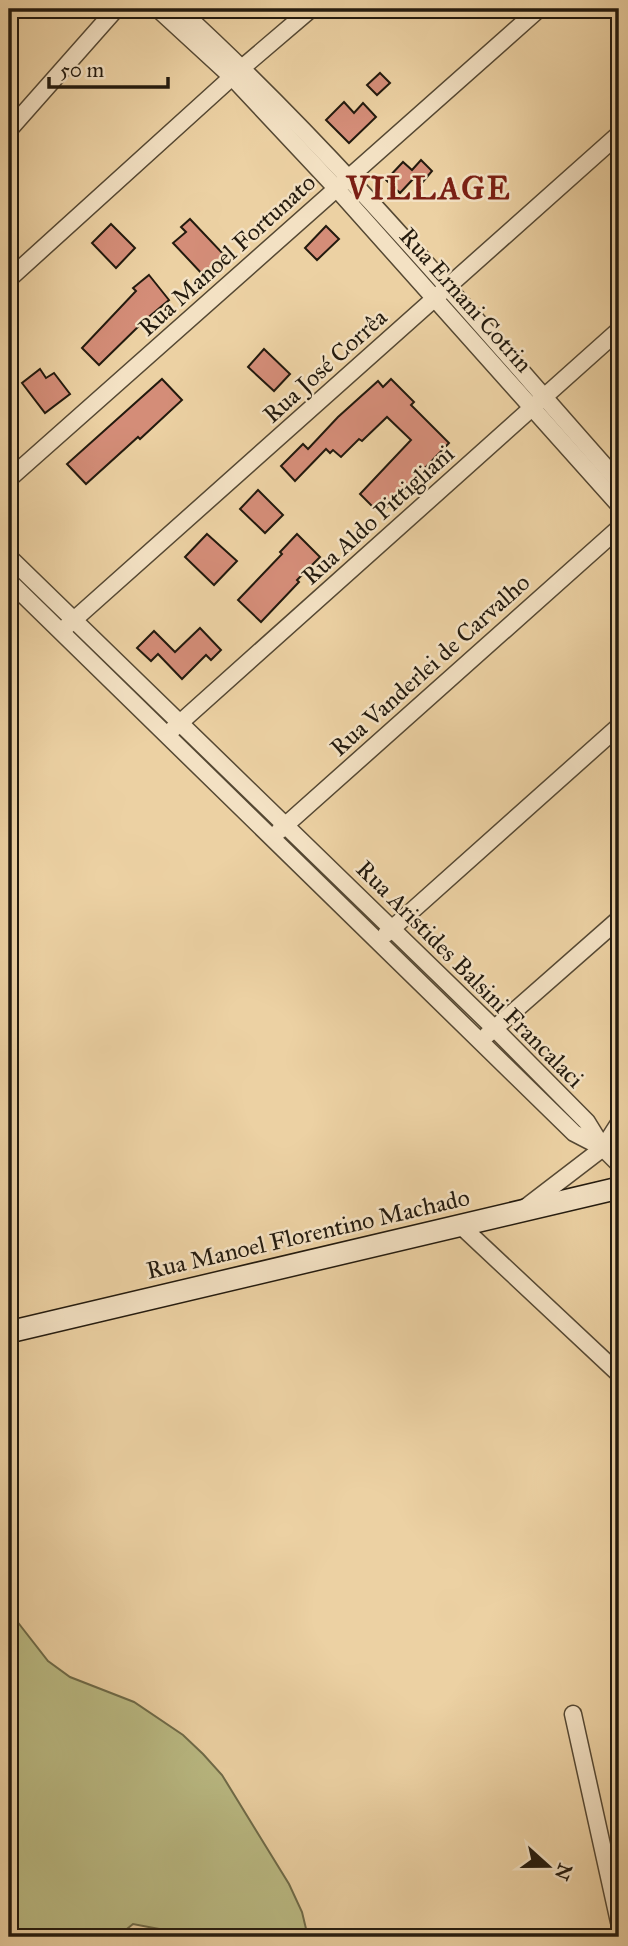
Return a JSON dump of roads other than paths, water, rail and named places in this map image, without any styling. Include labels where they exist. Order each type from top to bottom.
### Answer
[{"type":"main road","name":"Rua Manoel Florentino Machado","points":[[9,1332],[619,1188]]},
{"type":"street","points":[[9,130],[116,9]]},
{"type":"street","name":"Rua Ernani Cotrin","points":[[158,9],[237,72]]},
{"type":"street","name":"Rua Ernani Cotrin","points":[[180,9],[342,183],[538,402],[619,505]]},
{"type":"street","points":[[9,279],[237,72],[311,9]]},
{"type":"street","name":"Rua Manoel Fortunato","points":[[9,479],[538,9]]},
{"type":"street","name":"Rua José Corrêa","points":[[60,632],[619,134]]},
{"type":"street","name":"Rua Aldo Pittigliani","points":[[167,735],[619,330]]},
{"type":"street","name":"Rua Ernani Cotrin","points":[[538,402],[619,482]]},
{"type":"street","name":"Rua Vanderlei de Carvalho","points":[[272,837],[619,528]]},
{"type":"street","name":"Rua Aristides Balsini Francalaci","points":[[9,557],[494,1028],[587,1122],[603,1148]]},
{"type":"street","name":"Rua Aristides Balsini Francalaci","points":[[9,581],[575,1133],[603,1148]]},
{"type":"street","points":[[377,942],[619,726]]},
{"type":"street","points":[[481,1040],[619,921]]},
{"type":"street","points":[[521,1211],[603,1148],[619,1123]]},
{"type":"street","points":[[603,1148],[619,1143]]},
{"type":"street","points":[[603,1148],[619,1164]]},
{"type":"street","points":[[460,1225],[619,1374]]},
{"type":"street","points":[[573,1714],[619,1919]]},
{"type":"district","name":"VILLAGE","points":[[429,188]]}]
